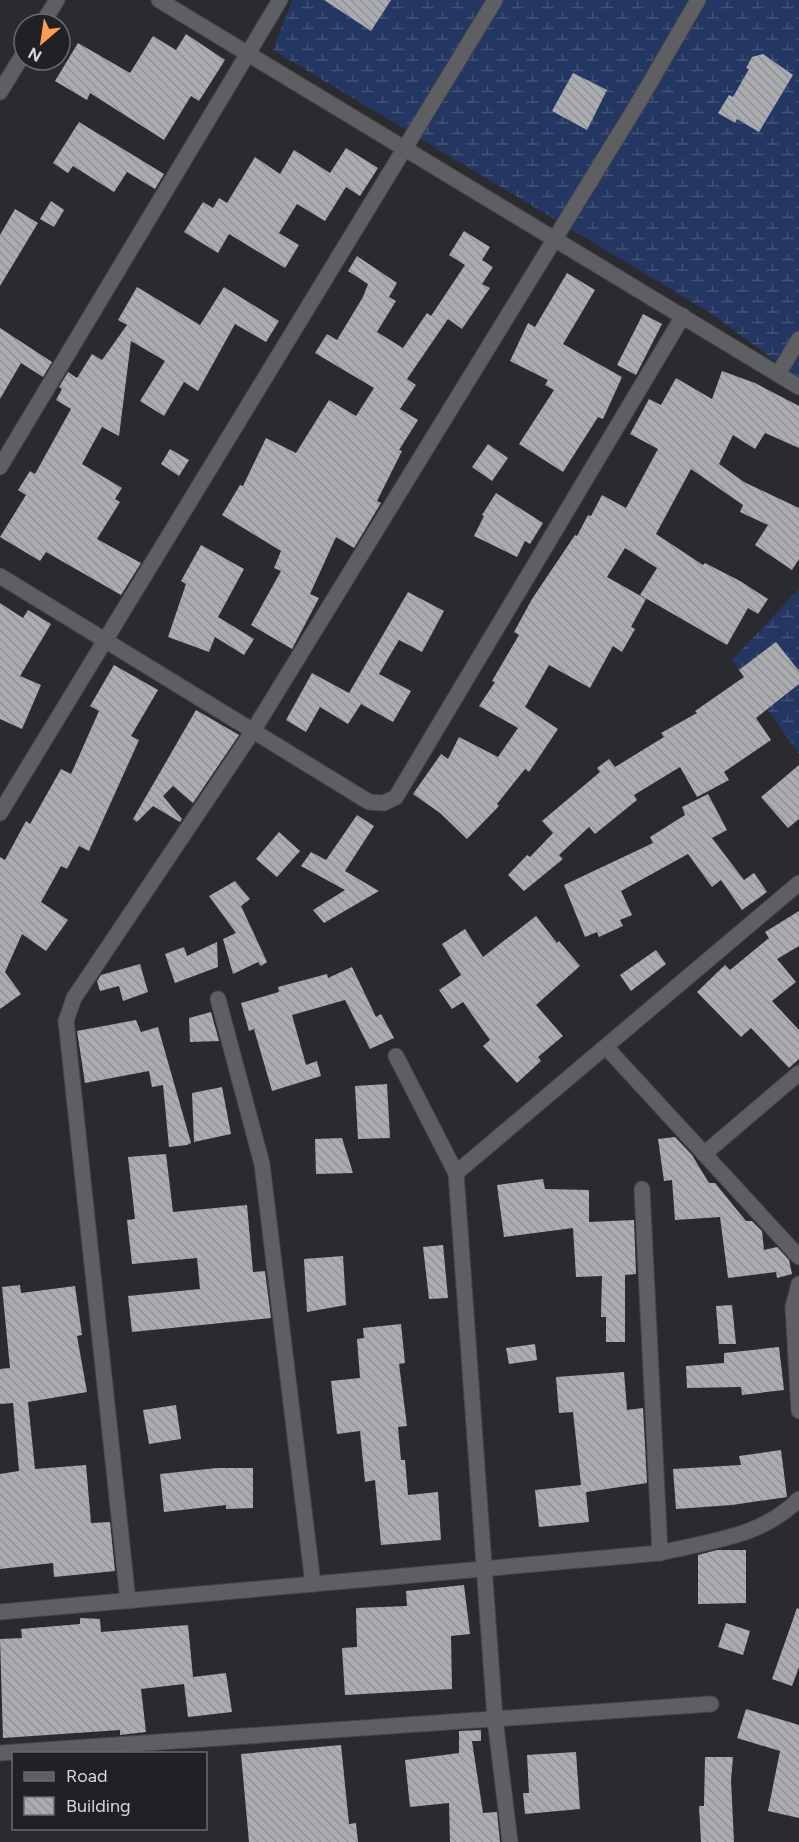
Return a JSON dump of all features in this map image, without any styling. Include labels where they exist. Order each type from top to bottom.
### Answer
[{"type":"street","points":[[159,0],[799,387]]},
{"type":"street","points":[[0,467],[280,0]]},
{"type":"street","points":[[0,813],[495,0]]},
{"type":"street","points":[[128,1601],[66,1021],[74,998],[253,731],[555,239],[698,0]]},
{"type":"street","points":[[0,92],[12,72]]},
{"type":"street","points":[[0,576],[369,802],[384,803],[396,797],[683,316]]},
{"type":"street","points":[[778,374],[799,339]]},
{"type":"street","points":[[456,1173],[799,883]]},
{"type":"street","points":[[218,999],[262,1164],[314,1584]]},
{"type":"street","points":[[606,1047],[799,1257]]},
{"type":"street","points":[[396,1056],[456,1173],[495,1719],[510,1842]]},
{"type":"street","points":[[704,1154],[799,1073]]},
{"type":"street","points":[[642,1189],[660,1552]]},
{"type":"street","points":[[799,1284],[793,1307],[799,1411]]},
{"type":"street","points":[[0,1612],[660,1552],[754,1531],[787,1512],[799,1499]]},
{"type":"street","points":[[15,1752],[711,1704]]},
{"type":"green space","points":[[292,0],[799,0],[799,379],[712,314],[273,50]]},
{"type":"green space","points":[[799,589],[799,754],[732,660]]},
{"type":"building","points":[[324,0],[391,0],[371,31]]},
{"type":"building","points":[[186,34],[225,60],[199,101],[191,96],[164,140],[90,93],[87,100],[55,81],[60,72],[72,72],[72,53],[78,43],[130,73],[153,36],[176,50]]},
{"type":"building","points":[[763,54],[793,75],[759,132],[737,119],[735,123],[718,113],[729,95],[733,97],[749,69],[746,68],[752,57]]},
{"type":"building","points":[[573,73],[607,90],[587,130],[552,111]]},
{"type":"building","points":[[79,122],[164,174],[155,189],[127,172],[114,192],[73,166],[68,173],[53,163]]},
{"type":"building","points":[[346,148],[378,168],[360,196],[346,187],[325,221],[297,204],[279,233],[299,245],[285,268],[229,234],[218,253],[184,232],[203,202],[213,208],[219,198],[227,203],[255,157],[280,174],[294,150],[330,173]]},
{"type":"building","points":[[51,201],[64,210],[54,227],[40,219]]},
{"type":"building","points":[[15,209],[38,223],[0,286],[0,235]]},
{"type":"building","points":[[464,231],[490,247],[482,260],[493,267],[482,284],[490,288],[462,329],[448,319],[407,379],[416,385],[400,409],[418,420],[399,450],[402,451],[377,501],[381,503],[354,548],[336,537],[310,594],[319,598],[292,649],[251,625],[281,571],[274,568],[281,551],[222,515],[240,485],[243,486],[266,438],[296,453],[329,400],[356,416],[374,388],[315,353],[327,334],[337,340],[363,297],[368,284],[348,271],[357,256],[397,283],[389,297],[396,301],[377,332],[403,348],[427,313],[431,316],[465,265],[449,255]]},
{"type":"building","points":[[567,273],[595,290],[563,344],[622,377],[603,419],[598,417],[563,472],[519,444],[554,390],[545,385],[548,380],[510,361],[528,323],[535,327]]},
{"type":"building","points":[[137,287],[200,325],[224,287],[279,321],[266,342],[235,324],[198,391],[184,382],[164,416],[140,401],[165,361],[131,341],[119,436],[102,427],[82,464],[122,488],[115,499],[120,502],[97,539],[141,563],[121,595],[46,552],[40,561],[0,537],[26,495],[18,490],[30,471],[35,474],[71,409],[56,400],[62,389],[59,387],[68,372],[77,378],[92,354],[102,360],[127,325],[118,320]]},
{"type":"building","points":[[643,314],[662,324],[636,375],[617,365]]},
{"type":"building","points":[[0,328],[52,362],[43,377],[21,363],[0,399]]},
{"type":"building","points":[[722,371],[755,383],[799,406],[799,448],[765,433],[755,449],[733,435],[719,464],[744,482],[799,508],[799,559],[792,570],[755,545],[768,525],[740,512],[743,505],[691,469],[656,534],[703,565],[705,563],[740,581],[768,599],[758,614],[748,608],[727,645],[640,595],[657,568],[625,548],[607,577],[646,599],[631,627],[635,629],[622,652],[613,646],[590,688],[549,665],[525,707],[558,729],[529,772],[525,769],[497,804],[499,806],[467,839],[440,813],[413,794],[441,754],[448,759],[459,737],[498,757],[518,728],[479,706],[495,682],[492,681],[519,635],[514,632],[532,599],[575,535],[577,536],[588,515],[591,516],[602,495],[626,508],[658,449],[630,434],[649,399],[661,405],[676,378],[712,399]]},
{"type":"building","points":[[488,444],[508,458],[492,481],[472,467]]},
{"type":"building","points":[[170,449],[189,460],[179,476],[161,464]]},
{"type":"building","points":[[496,493],[543,523],[530,544],[525,541],[517,557],[474,536],[484,516],[482,515]]},
{"type":"building","points":[[201,545],[244,569],[218,617],[254,639],[244,655],[215,637],[209,652],[168,637],[186,584],[181,581]]},
{"type":"building","points":[[408,592],[444,611],[422,652],[399,640],[379,674],[411,691],[393,722],[361,704],[348,724],[320,707],[306,732],[286,720],[312,673],[349,693]]},
{"type":"building","points":[[0,603],[23,618],[28,610],[51,624],[20,676],[41,685],[22,729],[0,719]]},
{"type":"building","points":[[776,642],[799,671],[799,684],[756,718],[771,740],[724,772],[729,780],[697,797],[680,767],[634,795],[637,800],[595,834],[589,827],[559,855],[563,859],[524,891],[508,875],[527,855],[530,857],[553,833],[542,821],[600,772],[597,768],[609,759],[615,767],[664,737],[661,733],[697,713],[695,711],[744,677],[739,670]]},
{"type":"building","points":[[114,665],[158,690],[131,736],[139,740],[89,851],[79,846],[67,869],[61,866],[41,902],[68,920],[46,951],[22,934],[5,972],[21,994],[0,1009],[0,857],[5,860],[26,821],[30,824],[61,769],[71,774],[99,711],[90,706]]},
{"type":"building","points":[[196,710],[239,735],[193,803],[173,786],[163,796],[182,819],[180,822],[153,806],[137,822],[133,819]]},
{"type":"building","points":[[799,765],[799,819],[788,828],[761,797]]},
{"type":"building","points":[[708,794],[727,830],[712,838],[744,880],[754,873],[767,892],[742,910],[721,880],[712,887],[688,854],[621,891],[632,915],[620,920],[623,926],[599,937],[597,932],[585,937],[564,885],[653,843],[650,837],[685,815],[682,807]]},
{"type":"building","points":[[357,815],[374,826],[345,871],[379,891],[324,923],[313,910],[345,890],[301,866],[311,852],[326,860]]},
{"type":"building","points":[[279,832],[300,851],[277,877],[256,859]]},
{"type":"building","points":[[235,881],[250,899],[241,906],[267,962],[261,966],[258,962],[233,974],[223,939],[236,933],[209,896]]},
{"type":"building","points":[[799,911],[799,946],[777,959],[796,982],[772,1001],[799,1030],[799,1059],[789,1068],[751,1028],[741,1037],[697,992],[725,965],[730,970],[769,938],[765,932]]},
{"type":"building","points":[[536,916],[557,943],[559,941],[580,966],[536,1005],[563,1036],[538,1057],[541,1061],[517,1083],[483,1046],[490,1040],[463,1002],[452,1009],[439,990],[461,975],[442,944],[465,929],[483,957]]},
{"type":"building","points":[[217,942],[218,967],[175,983],[165,954],[184,947],[187,956]]},
{"type":"building","points":[[656,950],[666,964],[631,991],[620,975]]},
{"type":"building","points":[[140,964],[148,992],[123,1001],[119,986],[100,991],[97,981],[101,975]]},
{"type":"building","points":[[352,967],[376,1017],[381,1014],[394,1038],[370,1049],[345,1000],[292,1015],[306,1065],[317,1061],[321,1076],[272,1091],[254,1029],[249,1031],[241,1003],[279,992],[278,987],[327,974],[328,978]]},
{"type":"building","points":[[211,1012],[219,1041],[190,1042],[189,1018]]},
{"type":"building","points":[[136,1020],[141,1032],[158,1027],[191,1143],[187,1145],[169,1147],[163,1085],[152,1087],[149,1071],[85,1083],[77,1031]]},
{"type":"building","points":[[387,1084],[390,1138],[358,1139],[355,1086]]},
{"type":"building","points":[[222,1087],[231,1134],[194,1142],[192,1093]]},
{"type":"building","points":[[675,1137],[692,1155],[709,1183],[715,1183],[746,1221],[752,1221],[762,1231],[764,1250],[777,1247],[789,1260],[792,1274],[777,1278],[776,1272],[728,1278],[720,1217],[675,1220],[672,1180],[664,1181],[658,1139]]},
{"type":"building","points":[[342,1138],[353,1173],[316,1174],[315,1139]]},
{"type":"building","points":[[166,1154],[173,1212],[247,1205],[253,1272],[265,1271],[271,1318],[132,1332],[128,1296],[200,1289],[197,1258],[132,1264],[127,1220],[135,1219],[128,1157]]},
{"type":"building","points":[[543,1179],[545,1189],[589,1190],[589,1222],[634,1220],[636,1274],[625,1275],[625,1342],[606,1342],[606,1317],[601,1317],[602,1276],[576,1277],[573,1228],[504,1237],[497,1185]]},
{"type":"building","points":[[443,1245],[448,1298],[429,1299],[423,1247]]},
{"type":"building","points":[[343,1256],[346,1305],[307,1312],[304,1259]]},
{"type":"building","points":[[20,1285],[21,1293],[75,1286],[82,1335],[77,1336],[87,1392],[28,1402],[35,1469],[86,1465],[91,1523],[110,1522],[115,1571],[54,1577],[53,1563],[0,1569],[0,1474],[19,1471],[13,1403],[0,1404],[0,1369],[10,1368],[2,1287]]},
{"type":"building","points":[[732,1305],[736,1344],[719,1344],[716,1306]]},
{"type":"building","points":[[401,1324],[405,1363],[399,1364],[407,1426],[398,1427],[401,1460],[405,1460],[408,1495],[438,1492],[441,1540],[381,1545],[375,1480],[365,1482],[360,1431],[337,1434],[331,1381],[360,1378],[357,1339],[364,1338],[363,1328]]},
{"type":"building","points":[[535,1344],[537,1360],[509,1364],[506,1348]]},
{"type":"building","points":[[779,1347],[784,1390],[742,1395],[741,1387],[687,1388],[686,1366],[724,1363],[724,1353]]},
{"type":"building","points":[[624,1372],[627,1410],[643,1408],[647,1483],[586,1492],[589,1522],[539,1527],[535,1490],[581,1485],[573,1412],[559,1413],[556,1377]]},
{"type":"building","points":[[176,1405],[181,1439],[149,1444],[143,1410]]},
{"type":"building","points":[[781,1450],[787,1497],[732,1505],[676,1509],[673,1469],[741,1465],[739,1456]]},
{"type":"building","points":[[217,1468],[253,1468],[253,1508],[226,1509],[226,1505],[164,1512],[160,1474]]},
{"type":"building","points":[[717,1550],[746,1550],[746,1603],[698,1604],[698,1555]]},
{"type":"building","points":[[464,1585],[470,1634],[451,1636],[452,1689],[345,1695],[342,1648],[357,1647],[356,1608],[407,1606],[406,1591]]},
{"type":"building","points":[[797,1608],[799,1609],[799,1667],[792,1686],[772,1679]]},
{"type":"building","points":[[80,1618],[100,1619],[101,1632],[188,1625],[193,1677],[226,1673],[232,1712],[188,1717],[184,1684],[141,1689],[146,1732],[120,1735],[120,1730],[3,1738],[0,1639],[22,1638],[21,1629],[80,1624]]},
{"type":"building","points":[[726,1623],[750,1631],[743,1655],[718,1647]]},
{"type":"building","points":[[746,1709],[799,1725],[799,1818],[768,1811],[780,1751],[737,1738]]},
{"type":"building","points":[[481,1730],[481,1741],[472,1741],[483,1813],[497,1812],[500,1842],[450,1842],[449,1803],[410,1807],[405,1760],[459,1753],[459,1731]]},
{"type":"building","points":[[341,1745],[349,1824],[356,1823],[358,1842],[249,1842],[241,1754]]},
{"type":"building","points":[[576,1752],[580,1809],[525,1814],[523,1793],[529,1793],[527,1755]]},
{"type":"building","points":[[705,1757],[733,1757],[731,1780],[734,1842],[701,1842],[699,1806],[704,1806]]}]
